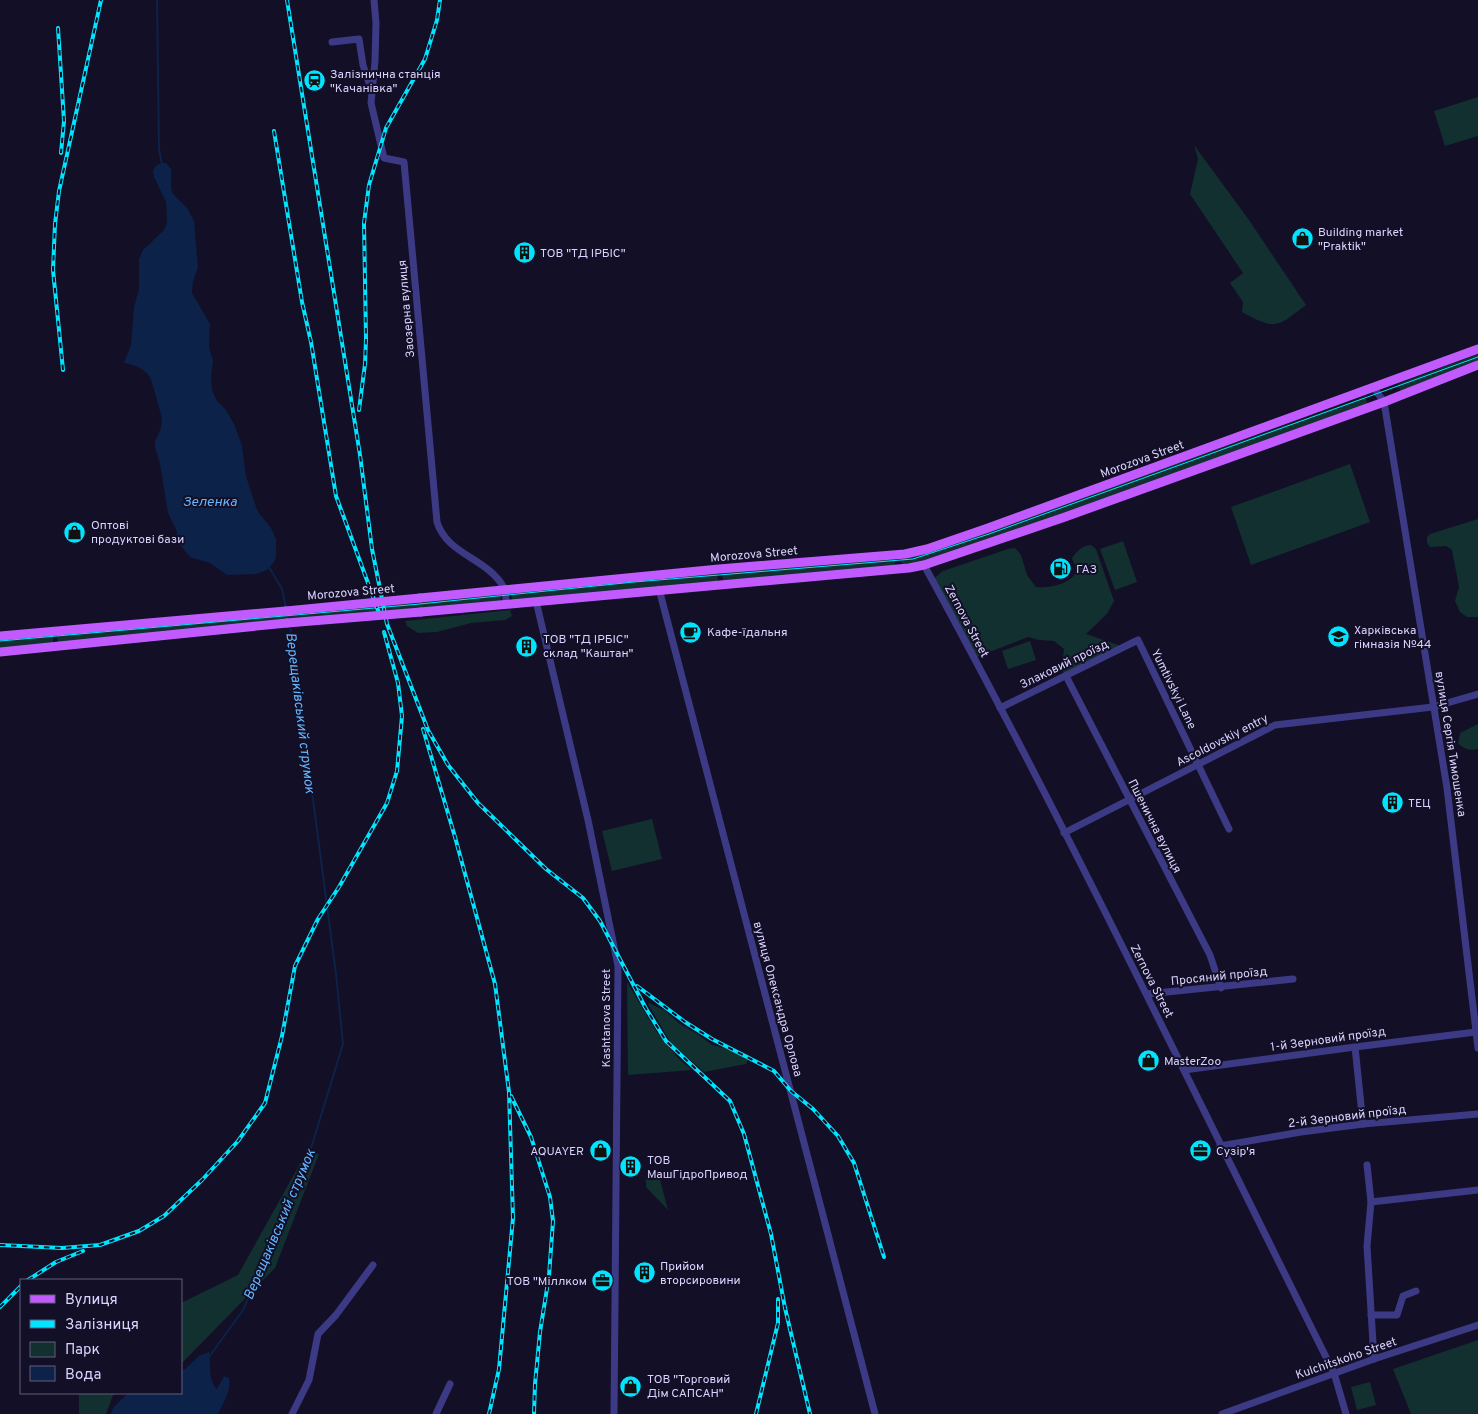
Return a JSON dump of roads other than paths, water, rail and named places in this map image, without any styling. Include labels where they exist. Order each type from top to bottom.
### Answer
[{"type":"main road","name":"Morozova Street","points":[[0,636],[896,554],[927,549],[1478,349]]},
{"type":"main road","name":"Morozova Street","points":[[0,652],[287,623],[897,569],[924,565],[1384,402],[1478,366]]},
{"type":"main road","points":[[896,554],[897,569]]},
{"type":"main road","points":[[718,569],[720,584]]},
{"type":"street","name":"Заозерна вулиця","points":[[374,0],[376,23],[375,61],[371,103],[384,158],[404,162],[437,522],[441,532],[449,542],[485,566],[504,589]]},
{"type":"street","points":[[332,42],[359,40],[363,65],[372,92]]},
{"type":"street","name":"вулиця Сергія Тимошенка","points":[[1374,388],[1384,402],[1434,707],[1455,841],[1478,1048]]},
{"type":"street","name":"Zernova Street","points":[[924,565],[1147,994],[1220,1146],[1334,1373],[1346,1414]]},
{"type":"street","points":[[504,589],[506,604]]},
{"type":"street","name":"вулиця Олександра Орлова","points":[[659,590],[875,1414]]},
{"type":"street","name":"Kashtanova Street","points":[[536,601],[588,820],[618,966],[614,1414]]},
{"type":"street","name":"Злаковий проїзд","points":[[1000,708],[1138,640]]},
{"type":"street","name":"Yumtivskyi Lane","points":[[1138,640],[1229,829]]},
{"type":"street","name":"Пшенична вулиця","points":[[1066,676],[1210,955],[1220,988]]},
{"type":"street","name":"Ascoldovskiy entry","points":[[1064,833],[1275,725],[1434,707],[1478,694]]},
{"type":"street","name":"Просяний проїзд","points":[[1147,994],[1293,979]]},
{"type":"street","name":"1-й Зерновий проїзд","points":[[1184,1070],[1476,1032]]},
{"type":"street","points":[[1355,1047],[1363,1124]]},
{"type":"street","name":"2-й Зерновий проїзд","points":[[1220,1146],[1363,1124],[1478,1114]]},
{"type":"street","points":[[1367,1165],[1371,1202],[1367,1246],[1374,1358]]},
{"type":"street","points":[[1371,1202],[1478,1190]]},
{"type":"street","points":[[292,1414],[309,1380],[318,1334],[336,1315],[373,1265]]},
{"type":"street","points":[[1371,1315],[1397,1316],[1402,1296],[1416,1291]]},
{"type":"street","name":"Kulchitskoho Street","points":[[1222,1414],[1374,1358],[1478,1325]]},
{"type":"street","points":[[436,1414],[450,1384]]},
{"type":"water","name":"Зеленка","points":[[161,163],[166,163],[171,169],[171,188],[173,194],[187,208],[194,221],[198,268],[193,281],[192,293],[210,324],[209,346],[213,361],[212,390],[217,401],[226,410],[235,426],[242,446],[246,476],[256,507],[271,528],[276,539],[276,557],[274,562],[267,570],[256,574],[227,575],[210,563],[190,557],[176,540],[177,532],[168,513],[160,464],[155,447],[162,418],[151,379],[140,368],[124,363],[131,345],[134,307],[139,290],[139,259],[143,250],[164,230],[167,223],[166,202],[154,177],[153,170]]},
{"type":"water","points":[[209,1352],[212,1382],[217,1389],[224,1376],[229,1378],[228,1392],[218,1414],[111,1414],[113,1408],[127,1394],[182,1394],[182,1370],[199,1356]]},
{"type":"waterway","name":"Верещаківський струмок","points":[[157,0],[159,149],[162,165]]},
{"type":"waterway","name":"Верещаківський струмок","points":[[269,567],[282,589],[286,608]]},
{"type":"waterway","name":"Верещаківський струмок","points":[[209,1357],[243,1310],[304,1171],[343,1044],[336,974],[290,625]]},
{"type":"tram line","points":[[0,641],[420,604],[634,582],[913,559],[989,534],[1478,357]]},
{"type":"railway","points":[[63,370],[53,270],[55,224],[59,191],[101,0]]},
{"type":"railway","points":[[287,0],[360,455],[372,549],[387,624],[428,730],[448,765],[478,803],[546,869],[583,898],[600,921],[645,1007],[666,1041],[730,1101],[744,1134],[771,1234],[785,1308],[810,1414]]},
{"type":"railway","points":[[359,410],[365,364],[364,223],[369,185],[386,128],[425,59],[437,20],[440,0]]},
{"type":"railway","points":[[58,28],[64,121],[61,153]]},
{"type":"railway","points":[[274,131],[336,496],[379,613]]},
{"type":"railway","points":[[0,1245],[62,1248],[100,1245],[139,1231],[164,1216],[202,1180],[238,1141],[265,1103],[282,1036],[295,966],[318,919],[339,887],[387,803],[397,771],[402,716],[398,683],[384,632]]},
{"type":"railway","points":[[423,729],[495,984],[509,1092],[513,1218],[499,1369],[489,1414]]},
{"type":"railway","points":[[637,986],[685,1022],[712,1039],[774,1071],[791,1091],[813,1109],[838,1136],[854,1163],[884,1257]]},
{"type":"railway","points":[[511,1096],[531,1137],[550,1197],[553,1221],[549,1276],[540,1332],[534,1414]]},
{"type":"railway","points":[[30,1279],[56,1262],[83,1251]]},
{"type":"railway","points":[[0,1307],[20,1287]]},
{"type":"railway","points":[[756,1414],[778,1323],[778,1299]]},
{"type":"place","name":"Залізнична станція \"Качанівка\"","points":[[314,81]]},
{"type":"place","name":"Building market \"Praktik\"","points":[[1302,239]]},
{"type":"place","name":"ТОВ \"ТД ІРБІС\"","points":[[524,253]]},
{"type":"place","name":"Оптові продуктові бази","points":[[75,532]]},
{"type":"place","name":"ГАЗ","points":[[1060,569]]},
{"type":"place","name":"Кафе-їдальня","points":[[691,632]]},
{"type":"place","name":"Харківська гімназія №44","points":[[1338,637]]},
{"type":"place","name":"ТОВ \"ТД ІРБІС\" склад \"Каштан\"","points":[[527,646]]},
{"type":"place","name":"ТЕЦ","points":[[1392,803]]},
{"type":"place","name":"MasterZoo","points":[[1148,1061]]},
{"type":"place","name":"AQUAYER","points":[[600,1151]]},
{"type":"place","name":"Сузір'я","points":[[1200,1151]]},
{"type":"place","name":"ТОВ МашГідроПривод","points":[[631,1167]]},
{"type":"place","name":"Прийом вторсировини","points":[[644,1273]]},
{"type":"place","name":"ТОВ \"Міллком","points":[[603,1281]]},
{"type":"place","name":"ТОВ \"Торговий Дім САПСАН\"","points":[[631,1386]]}]
